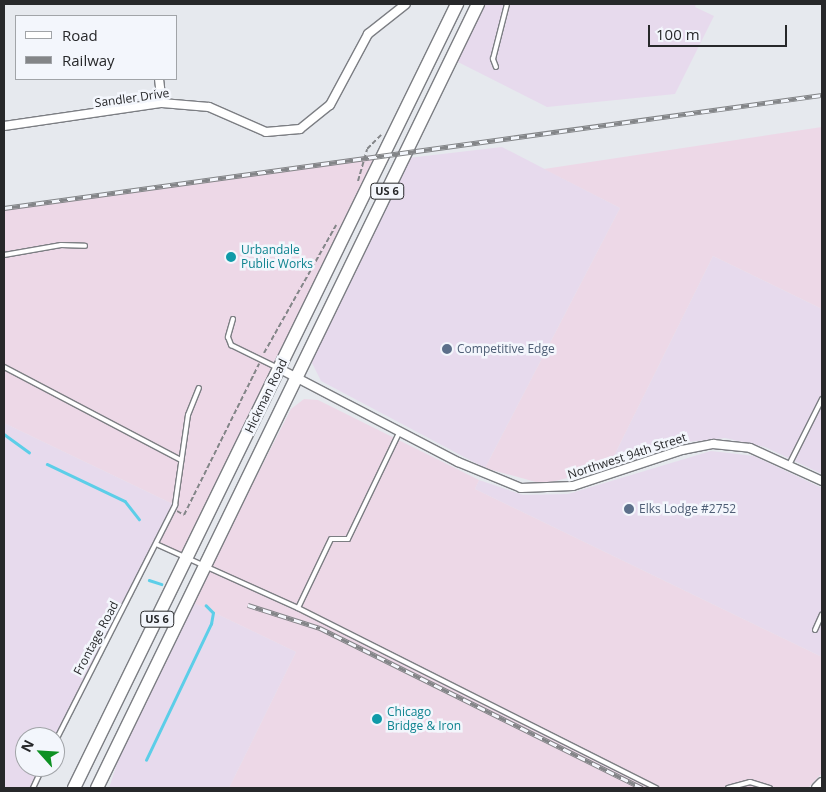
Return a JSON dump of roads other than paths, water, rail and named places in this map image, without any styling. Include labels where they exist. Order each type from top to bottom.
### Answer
[{"type":"main road","name":"Hickman Road","points":[[74,788],[457,4]]},
{"type":"main road","name":"Hickman Road","points":[[97,788],[478,4]]},
{"type":"street","name":"Sandler Drive","points":[[4,126],[162,103],[209,108],[266,132],[300,129],[330,105],[368,34],[406,4]]},
{"type":"street","points":[[159,80],[162,103]]},
{"type":"street","name":"Northwest 94th Street","points":[[280,369],[399,433],[496,480],[539,490],[580,484],[697,446],[750,448],[789,464],[822,481]]},
{"type":"street","points":[[817,788],[822,783]]},
{"type":"lane","points":[[496,67],[493,59],[507,4]]},
{"type":"lane","points":[[4,255],[61,245],[85,246]]},
{"type":"lane","points":[[232,319],[228,337],[232,345],[280,369]]},
{"type":"lane","points":[[4,367],[181,460]]},
{"type":"lane","name":"Frontage Road","points":[[63,727],[173,509],[188,415],[199,388]]},
{"type":"lane","points":[[789,464],[822,399]]},
{"type":"lane","points":[[298,608],[331,538],[348,538],[399,433]]},
{"type":"lane","points":[[156,544],[298,608],[656,788]]},
{"type":"lane","points":[[815,630],[822,614]]},
{"type":"lane","points":[[728,788],[750,782],[770,788]]},
{"type":"waterway","points":[[4,434],[29,452]]},
{"type":"waterway","points":[[47,464],[125,501],[139,519]]},
{"type":"waterway","points":[[149,580],[161,584]]},
{"type":"waterway","points":[[146,760],[211,624],[213,613],[206,606]]},
{"type":"railway","points":[[4,208],[822,95]]},
{"type":"railway","points":[[248,605],[320,628],[643,788]]},
{"type":"place","name":"Urbandale Public Works","points":[[231,257]]},
{"type":"place","name":"Competitive Edge","points":[[447,349]]},
{"type":"place","name":"Elks Lodge #2752","points":[[629,509]]},
{"type":"place","name":"Chicago Bridge & Iron","points":[[377,719]]}]
